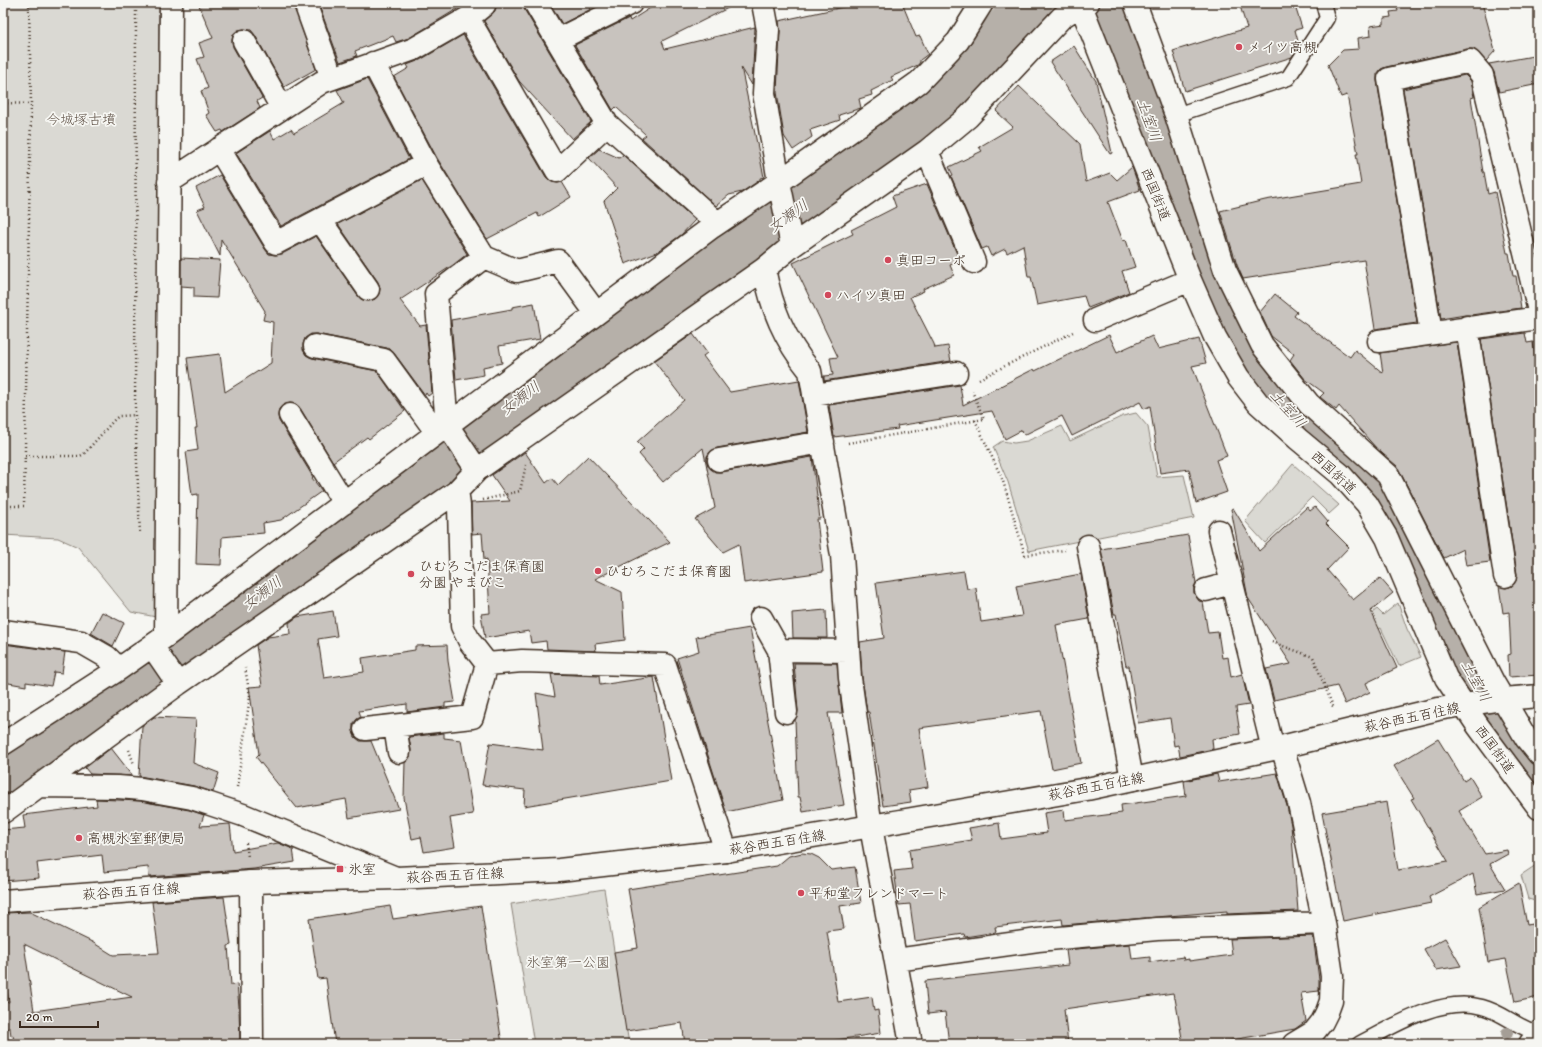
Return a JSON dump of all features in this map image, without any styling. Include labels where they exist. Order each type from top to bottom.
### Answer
[{"type":"street","points":[[171,3],[169,182],[159,641],[178,684]]},
{"type":"street","points":[[305,3],[332,78]]},
{"type":"street","points":[[169,182],[322,82],[414,49],[468,18],[484,6],[485,3]]},
{"type":"street","points":[[535,3],[607,124],[717,223]]},
{"type":"street","points":[[557,40],[631,3]]},
{"type":"street","points":[[763,3],[768,30],[764,93],[791,242]]},
{"type":"street","points":[[3,744],[119,669],[159,641],[717,223],[781,190],[919,82],[958,41],[982,3]]},
{"type":"street","points":[[1135,3],[1176,115],[1225,270],[1262,345],[1309,404],[1388,475],[1490,675],[1485,702],[1526,738],[1539,754]]},
{"type":"street","points":[[3,812],[178,684],[456,492],[477,470],[764,269],[791,242],[927,151],[968,117],[1062,17],[1083,4]]},
{"type":"street","name":"西国街道","points":[[1083,4],[1190,280],[1215,338],[1238,377],[1258,402],[1298,439],[1340,474],[1367,504],[1387,538],[1446,678],[1485,702],[1539,808]]},
{"type":"street","points":[[468,18],[558,170],[607,124]]},
{"type":"street","points":[[244,41],[282,108]]},
{"type":"street","points":[[1430,333],[1389,79],[1470,61],[1482,75],[1539,311]]},
{"type":"street","points":[[373,63],[426,164],[484,257],[517,271],[558,261],[596,314]]},
{"type":"street","points":[[219,150],[276,243],[426,164]]},
{"type":"street","points":[[927,151],[974,262]]},
{"type":"street","points":[[320,220],[368,289]]},
{"type":"street","points":[[442,429],[436,294],[484,257]]},
{"type":"street","points":[[764,269],[773,306],[780,323],[798,356],[810,371],[842,555],[850,678],[871,827],[911,1044]]},
{"type":"street","points":[[1095,320],[1190,280]]},
{"type":"street","points":[[1379,341],[1539,318]]},
{"type":"street","points":[[1467,328],[1505,576]]},
{"type":"street","points":[[315,346],[384,360],[477,470]]},
{"type":"street","points":[[814,395],[966,377]]},
{"type":"street","points":[[290,415],[344,503]]},
{"type":"street","points":[[719,460],[823,444]]},
{"type":"street","points":[[456,492],[459,506],[462,626],[470,642],[487,664]]},
{"type":"street","points":[[1219,531],[1278,748],[1299,803],[1324,923],[1332,976],[1331,1000],[1324,1017],[1314,1032],[1294,1044]]},
{"type":"street","points":[[1088,546],[1132,779]]},
{"type":"street","points":[[1206,590],[1232,583]]},
{"type":"street","points":[[761,618],[778,650],[786,712]]},
{"type":"street","points":[[3,631],[81,642],[106,657],[119,669]]},
{"type":"street","points":[[778,650],[848,651]]},
{"type":"street","points":[[487,664],[522,661],[665,665],[726,851]]},
{"type":"street","points":[[364,729],[472,717],[487,664]]},
{"type":"street","name":"萩谷西五百住線","points":[[3,901],[251,882],[396,878],[559,870],[726,851],[1087,789],[1278,748],[1438,710],[1485,702],[1539,696]]},
{"type":"street","points":[[395,726],[399,752]]},
{"type":"street","points":[[38,786],[118,787],[142,789],[192,798],[238,813],[396,878]]},
{"type":"street","points":[[251,882],[252,1044]]},
{"type":"street","points":[[896,960],[1038,940],[1157,929],[1324,923]]},
{"type":"lane","points":[[1176,115],[1288,78],[1328,18],[1323,3]]},
{"type":"lane","points":[[1359,1044],[1422,1012],[1434,1008],[1462,1004],[1482,1007],[1499,1014],[1535,1036]]},
{"type":"path","points":[[3,506],[24,506],[31,104],[29,3]]},
{"type":"path","points":[[136,3],[135,415],[141,542]]},
{"type":"path","points":[[3,103],[31,104]]},
{"type":"path","points":[[966,377],[1095,320]]},
{"type":"path","points":[[823,444],[984,419],[972,391]]},
{"type":"path","points":[[25,456],[80,456],[84,454],[119,416],[135,415]]},
{"type":"path","points":[[975,420],[1004,481],[1025,556],[1088,546]]},
{"type":"path","points":[[1268,638],[1273,643],[1313,658],[1343,732]]},
{"type":"path","points":[[240,641],[250,696],[238,813],[251,882]]},
{"type":"path","points":[[120,726],[142,789]]},
{"type":"green space","name":"今城塚古墳","points":[[3,3],[159,3],[156,617],[131,612],[78,547],[58,538],[3,535]]},
{"type":"green space","points":[[1136,413],[1148,427],[1157,477],[1184,475],[1194,518],[1029,551],[1008,482],[993,447],[1002,441],[1014,443],[1027,441],[1062,426],[1070,441],[1123,416]]},
{"type":"green space","points":[[1293,464],[1339,505],[1329,514],[1312,497],[1265,543],[1245,521]]},
{"type":"green space","points":[[1398,603],[1407,629],[1421,657],[1399,666],[1381,628],[1350,639],[1358,624],[1377,609],[1383,615]]},
{"type":"green space","points":[[1539,863],[1539,902],[1528,899],[1521,875]]},
{"type":"green space","name":"氷室第一公園","points":[[604,889],[629,1044],[534,1044],[511,904]]},
{"type":"building","points":[[198,3],[293,3],[316,69],[284,87],[251,30],[238,30],[233,34],[233,47],[262,98],[257,101],[260,108],[223,132],[222,130],[217,132],[206,115],[209,113],[201,91],[208,88],[197,59],[204,57],[199,43],[213,38]]},
{"type":"building","points":[[318,3],[467,3],[409,38],[396,42],[393,36],[355,51],[357,56],[340,62]]},
{"type":"building","points":[[497,3],[523,3],[524,9],[591,122],[572,139],[519,81],[484,21],[495,11]]},
{"type":"building","points":[[550,3],[587,3],[591,9],[562,24]]},
{"type":"building","points":[[658,3],[738,3],[662,41],[665,49],[755,27],[752,85],[741,67],[764,177],[760,178],[760,180],[742,192],[729,195],[716,206],[642,138],[646,135],[616,107],[613,110],[575,45],[629,18],[630,21]]},
{"type":"building","points":[[862,3],[902,3],[916,37],[920,36],[928,54],[920,60],[918,65],[891,77],[893,80],[871,91],[872,95],[859,99],[861,108],[839,115],[840,120],[810,130],[812,137],[793,150],[784,136],[777,92],[780,31],[779,21]]},
{"type":"building","name":"メイツ高槻","points":[[1239,3],[1294,3],[1302,28],[1295,30],[1299,45],[1292,57],[1185,91],[1173,51],[1247,28]]},
{"type":"building","points":[[1395,3],[1482,3],[1495,51],[1486,61],[1474,49],[1467,49],[1386,67],[1381,69],[1377,74],[1417,323],[1375,329],[1364,260],[1243,279],[1220,211],[1265,200],[1361,184],[1356,154],[1358,154],[1347,95],[1341,97],[1328,65],[1343,50],[1359,49],[1358,38],[1371,36],[1370,26],[1384,24],[1384,18],[1391,17],[1390,12],[1398,11]]},
{"type":"building","points":[[463,35],[546,177],[552,182],[562,182],[571,197],[539,217],[537,213],[487,239],[437,158],[394,77],[409,68],[407,65],[420,60]]},
{"type":"building","points":[[1074,46],[1096,81],[1112,153],[1110,154],[1050,62]]},
{"type":"building","points":[[1539,55],[1539,84],[1499,92],[1494,72],[1489,64]]},
{"type":"building","points":[[1465,75],[1471,81],[1474,97],[1471,98],[1488,194],[1495,192],[1507,253],[1509,253],[1513,276],[1516,276],[1521,308],[1441,319],[1403,89]]},
{"type":"building","points":[[367,79],[409,159],[281,226],[236,153],[270,131],[274,139],[291,129],[294,133],[344,103],[337,90]]},
{"type":"building","points":[[1019,86],[1080,144],[1086,182],[1110,173],[1117,180],[1132,167],[1140,190],[1108,202],[1123,241],[1126,240],[1135,267],[1122,271],[1129,292],[1088,308],[1084,296],[1037,305],[1031,277],[1028,277],[1023,245],[1007,253],[1005,249],[991,256],[987,247],[982,249],[951,176],[953,175],[949,167],[982,151],[979,147],[1013,127],[996,111]]},
{"type":"building","points":[[599,149],[619,158],[623,155],[695,220],[681,235],[657,252],[625,264],[604,201],[617,188],[589,158]]},
{"type":"building","points":[[220,175],[269,254],[282,254],[316,236],[358,296],[363,300],[369,301],[375,299],[379,294],[380,288],[378,282],[338,224],[422,180],[467,254],[400,300],[420,326],[426,325],[432,393],[428,396],[426,393],[425,395],[394,353],[387,348],[317,334],[311,334],[305,338],[303,350],[306,355],[312,358],[377,371],[405,411],[369,439],[367,437],[333,462],[300,408],[296,404],[290,403],[283,405],[279,409],[279,421],[313,477],[312,478],[322,491],[281,520],[263,523],[264,533],[222,537],[221,565],[196,564],[198,494],[192,495],[186,452],[198,450],[195,428],[197,428],[187,358],[220,354],[225,392],[271,363],[273,322],[263,320],[265,311],[221,239],[220,256],[197,210],[205,207],[196,188]]},
{"type":"building","points":[[927,184],[960,261],[950,265],[954,275],[923,289],[924,291],[910,297],[935,348],[948,346],[951,361],[824,381],[824,376],[833,375],[830,358],[838,357],[793,263],[853,234],[851,230],[896,207],[892,196]]},
{"type":"building","points":[[181,258],[220,260],[217,298],[194,297],[194,287],[181,286]]},
{"type":"building","points":[[1275,294],[1297,312],[1294,316],[1350,357],[1355,350],[1383,373],[1380,353],[1457,342],[1490,562],[1466,565],[1463,549],[1444,558],[1397,466],[1377,449],[1339,406],[1336,410],[1320,397],[1324,393],[1305,379],[1290,360],[1294,354],[1271,336],[1260,312]]},
{"type":"building","points":[[534,303],[540,339],[499,346],[502,363],[483,367],[484,375],[456,380],[451,320],[512,309],[512,307]]},
{"type":"building","points":[[1525,333],[1527,343],[1533,342],[1539,382],[1539,675],[1509,677],[1508,655],[1511,654],[1509,612],[1503,613],[1499,586],[1506,588],[1512,586],[1516,581],[1517,574],[1481,339]]},
{"type":"building","points":[[693,334],[707,353],[703,356],[730,392],[799,380],[808,432],[717,448],[711,451],[707,456],[707,462],[710,468],[715,472],[721,472],[812,457],[820,519],[817,519],[823,572],[744,583],[739,544],[723,552],[695,519],[715,508],[703,448],[663,482],[639,454],[644,449],[637,442],[684,400],[654,361]]},
{"type":"building","points":[[1109,335],[1117,352],[1152,336],[1158,349],[1199,339],[1206,363],[1192,366],[1227,456],[1216,460],[1227,492],[1196,503],[1189,469],[1160,473],[1150,406],[1144,409],[1140,402],[1072,436],[1062,416],[1024,435],[1022,430],[1005,439],[992,411],[897,426],[898,429],[834,437],[829,405],[960,385],[963,405],[1034,369],[1035,371]]},
{"type":"building","points":[[525,452],[546,483],[552,478],[558,485],[588,456],[670,542],[595,579],[622,592],[625,640],[595,644],[596,651],[547,649],[546,641],[531,643],[529,631],[485,638],[481,614],[490,613],[487,559],[484,560],[482,533],[472,534],[471,503],[510,501],[492,475]]},
{"type":"building","points":[[1307,507],[1310,511],[1315,507],[1328,522],[1326,524],[1349,547],[1327,570],[1353,600],[1380,578],[1393,593],[1371,611],[1397,668],[1366,683],[1370,692],[1345,704],[1337,686],[1274,700],[1266,669],[1291,664],[1248,598],[1231,509],[1233,508],[1259,551]]},
{"type":"building","points":[[1188,535],[1196,583],[1194,593],[1199,601],[1203,602],[1208,633],[1218,632],[1222,658],[1228,657],[1231,677],[1242,674],[1249,705],[1236,707],[1240,734],[1212,739],[1213,749],[1180,756],[1178,745],[1174,746],[1170,718],[1138,723],[1129,666],[1126,666],[1101,549]]},
{"type":"building","points":[[964,571],[967,589],[976,588],[981,622],[1022,616],[1016,586],[1081,574],[1089,619],[1056,625],[1081,763],[1052,769],[1041,711],[919,728],[928,787],[909,790],[911,802],[883,806],[869,712],[867,712],[862,677],[860,642],[884,638],[876,583]]},
{"type":"building","points":[[826,610],[827,638],[793,638],[792,613]]},
{"type":"building","points":[[333,611],[337,636],[318,639],[324,678],[364,672],[362,658],[415,650],[415,646],[447,645],[448,661],[455,702],[445,703],[445,707],[407,712],[407,704],[359,711],[361,717],[353,724],[355,737],[360,741],[371,741],[399,809],[349,818],[346,799],[297,808],[256,757],[259,754],[249,687],[262,686],[256,645],[268,637],[290,634],[289,623],[297,617]]},
{"type":"building","points":[[102,612],[124,623],[113,646],[91,633]]},
{"type":"building","points":[[750,628],[783,800],[726,812],[677,658],[699,651],[696,637]]},
{"type":"building","points":[[3,644],[65,652],[62,673],[54,672],[51,686],[26,682],[26,686],[3,682]]},
{"type":"building","points":[[794,663],[837,663],[842,713],[828,713],[844,805],[803,812],[800,797],[798,797],[795,720],[798,711]]},
{"type":"building","points":[[551,674],[599,676],[600,685],[654,677],[671,781],[524,806],[525,790],[482,785],[490,743],[543,750],[536,693],[555,697]]},
{"type":"building","points":[[154,717],[196,719],[193,763],[219,773],[213,792],[194,786],[139,776],[142,726]]},
{"type":"building","points":[[444,733],[444,738],[461,740],[473,814],[450,818],[455,847],[424,852],[421,837],[412,839],[404,798],[405,762],[410,757],[411,750],[409,737]]},
{"type":"building","points":[[1438,739],[1464,781],[1470,777],[1482,797],[1459,811],[1485,854],[1507,850],[1508,854],[1490,864],[1505,889],[1477,894],[1473,874],[1429,897],[1431,903],[1343,921],[1322,813],[1387,802],[1398,870],[1448,861],[1411,799],[1414,798],[1394,766]]},
{"type":"building","points":[[111,748],[133,776],[90,774],[85,768]]},
{"type":"building","points":[[1277,773],[1291,825],[1298,911],[1227,914],[1227,911],[1063,925],[1062,919],[995,927],[996,932],[965,937],[964,934],[915,941],[910,904],[899,905],[894,871],[912,869],[909,850],[972,840],[969,828],[999,823],[1001,839],[1047,833],[1044,813],[1064,810],[1065,820],[1122,813],[1121,805],[1186,796],[1184,781],[1217,774],[1219,782]]},
{"type":"building","points":[[96,799],[140,801],[189,810],[204,815],[200,826],[230,824],[233,851],[278,843],[293,849],[295,862],[254,869],[149,877],[148,867],[104,872],[102,855],[37,863],[39,878],[3,881],[3,830],[25,828],[23,815],[97,806]]},
{"type":"building","points":[[802,853],[811,854],[819,858],[831,870],[855,867],[861,903],[840,906],[844,929],[827,931],[838,1002],[872,997],[874,1011],[878,1010],[881,1033],[811,1044],[685,1044],[682,1023],[626,1031],[614,952],[638,948],[628,889],[777,866],[789,856]]},
{"type":"building","points":[[1519,883],[1527,925],[1533,924],[1537,947],[1539,946],[1539,997],[1515,1002],[1506,959],[1488,962],[1479,907]]},
{"type":"building","points":[[224,897],[231,945],[228,946],[231,985],[237,984],[240,1044],[14,1044],[13,1035],[11,1036],[10,1028],[3,1029],[3,1003],[9,1002],[3,966],[3,913],[30,912],[92,942],[113,955],[159,953],[152,902]],"holes":[[[24,944],[132,997],[34,1011]]]},
{"type":"building","points":[[390,906],[393,919],[481,906],[502,1044],[335,1044],[326,978],[318,979],[309,919]]},
{"type":"building","points":[[1313,936],[1319,979],[1319,991],[1301,993],[1306,1021],[1295,1029],[1209,1044],[1183,1044],[1173,993],[1064,1009],[1068,1044],[949,1044],[945,1012],[928,1014],[925,981],[1068,965],[1066,950],[1130,944],[1132,959],[1150,957],[1150,962],[1183,957],[1184,960],[1189,959],[1189,961],[1232,955],[1230,939]]},
{"type":"building","points":[[1445,938],[1461,966],[1436,970],[1424,949]]},
{"type":"waterway","name":"女瀬川","points":[[3,788],[552,374],[766,232],[918,124],[957,93],[1029,3]]},
{"type":"waterway","name":"土室川","points":[[1107,3],[1206,277],[1250,364],[1293,419],[1373,485],[1405,534],[1439,613],[1474,678],[1499,721],[1539,773]]},
{"type":"place","name":"メイツ高槻","points":[[1239,47]]},
{"type":"place","name":"真田コーポ","points":[[888,260]]},
{"type":"place","name":"ハイツ真田","points":[[828,295]]},
{"type":"place","name":"ひむろこだま保育園","points":[[598,571]]},
{"type":"place","name":"ひむろこだま保育園 分園 やまびこ","points":[[411,574]]},
{"type":"place","name":"高槻氷室郵便局","points":[[79,838]]},
{"type":"place","name":"氷室","points":[[340,869]]},
{"type":"place","name":"平和堂フレンドマート","points":[[801,893]]}]
